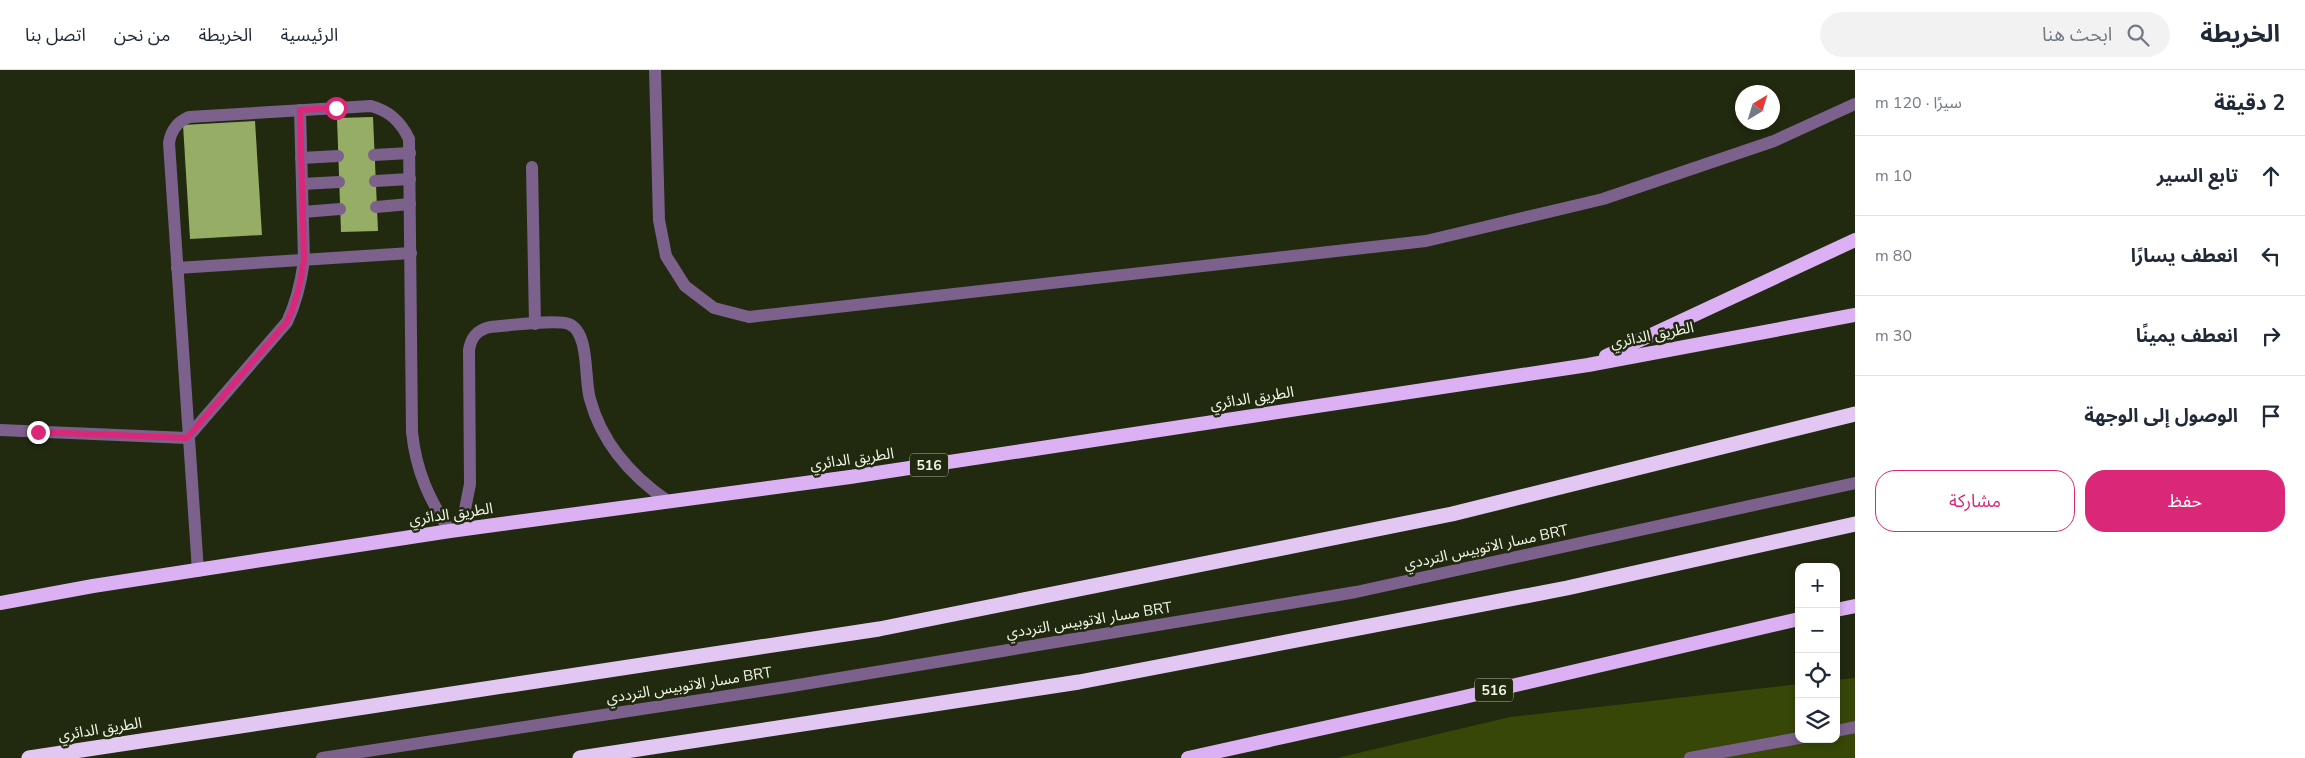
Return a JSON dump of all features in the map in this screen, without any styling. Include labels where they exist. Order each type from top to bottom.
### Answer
[{"type":"highway","points":[[1588,365],[1855,240]]},
{"type":"highway","name":"الطريق الدائري","points":[[0,603],[456,531],[850,477],[1588,365],[1855,315]]},
{"type":"highway","name":"الطريق الدائري","points":[[29,758],[879,629],[1452,514],[1855,414]]},
{"type":"highway","points":[[585,758],[1079,682],[1567,588],[1855,524]]},
{"type":"highway","points":[[1840,609],[1855,606]]},
{"type":"highway","name":"516","points":[[1188,758],[1460,698],[1795,620]]},
{"type":"street","points":[[655,70],[659,220],[666,256],[685,286],[714,308],[749,317],[1426,241],[1603,199],[1774,141],[1855,104]]},
{"type":"street","points":[[198,571],[187,438],[169,143],[174,128],[180,121],[189,117],[372,106],[382,109],[391,115],[405,130],[409,139],[410,153],[412,432],[414,454],[428,495],[456,531]]},
{"type":"street","points":[[187,438],[287,322],[301,284],[304,260],[300,110]]},
{"type":"street","points":[[374,155],[410,153]]},
{"type":"street","points":[[301,158],[338,156]]},
{"type":"street","points":[[532,167],[535,324]]},
{"type":"street","points":[[375,181],[410,179]]},
{"type":"street","points":[[302,184],[339,182]]},
{"type":"street","points":[[376,206],[410,204]]},
{"type":"street","points":[[303,212],[340,209]]},
{"type":"street","points":[[177,268],[411,253]]},
{"type":"street","points":[[456,531],[470,484],[471,342],[482,329],[490,327],[570,324],[580,334],[589,397],[598,422],[611,446],[627,468],[669,502]]},
{"type":"street","points":[[0,430],[187,438]]},
{"type":"street","name":"مسار الاتوبيس الترددي BRT","points":[[322,758],[786,687],[1356,592],[1855,483]]},
{"type":"street","points":[[1840,730],[1855,727]]},
{"type":"street","points":[[1690,758],[1795,739]]},
{"type":"green space","points":[[1855,678],[1855,758],[1337,758],[1510,717],[1795,684],[1795,743],[1840,743],[1840,680]]},
{"type":"building","points":[[373,117],[378,231],[341,232],[337,118]]},
{"type":"building","points":[[255,121],[262,235],[190,239],[183,125]]},
{"type":"route","points":[[38,432],[187,438],[287,322],[301,284],[304,260],[300,110],[336,108]]}]
